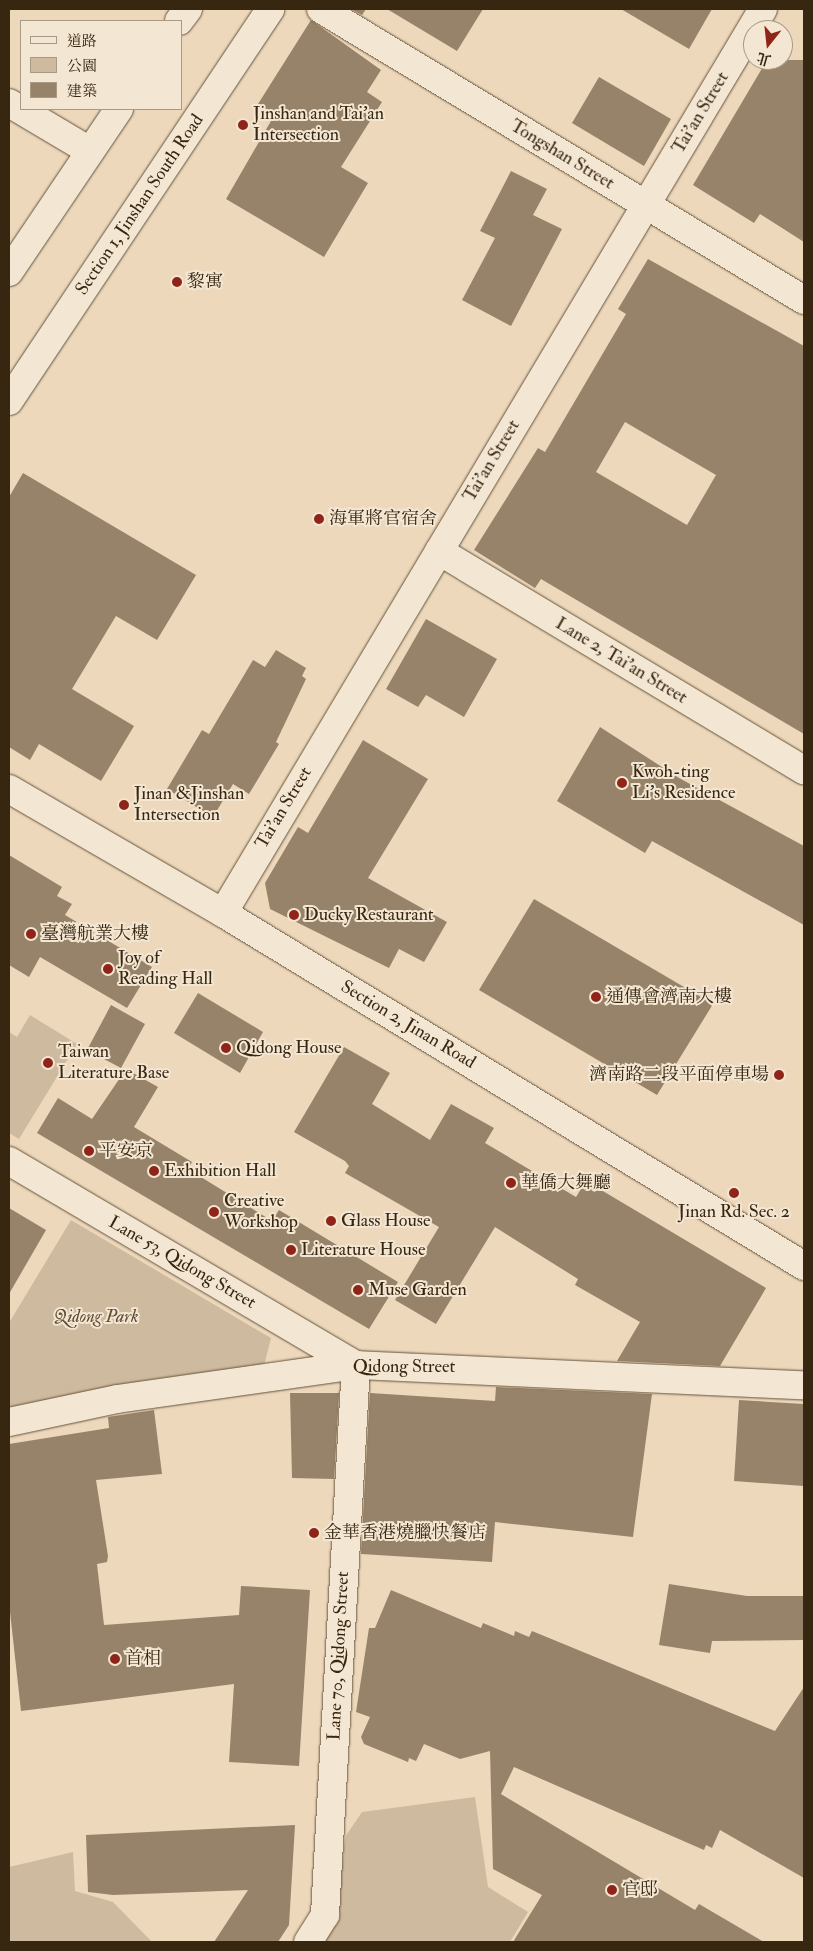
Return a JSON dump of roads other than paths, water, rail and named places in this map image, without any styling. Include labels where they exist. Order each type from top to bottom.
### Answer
[{"type":"street","points":[[180,20],[188,9]]},
{"type":"street","name":"Section 1, Jinshan South Road","points":[[9,401],[270,9]]},
{"type":"street","name":"Tongshan Street","points":[[321,9],[804,300]]},
{"type":"street","name":"Tai’an Street","points":[[224,913],[438,551],[763,9]]},
{"type":"street","points":[[9,103],[20,109]]},
{"type":"street","points":[[21,110],[90,150]]},
{"type":"street","points":[[9,272],[118,110]]},
{"type":"street","name":"Lane 2, Tai’an Street","points":[[438,551],[804,770]]},
{"type":"street","name":"Section 2, Jinan Road","points":[[9,789],[224,913],[804,1266]]},
{"type":"street","name":"Lane 53, Qidong Street","points":[[9,1161],[356,1365]]},
{"type":"street","name":"Qidong Street","points":[[9,1422],[117,1399],[356,1365],[804,1385]]},
{"type":"street","name":"Lane 70, Qidong Street","points":[[308,1942],[325,1915],[356,1365]]},
{"type":"place","name":"Jinshan and Tai’an Intersection","points":[[243,125]]},
{"type":"place","name":"黎寓","points":[[177,282]]},
{"type":"place","name":"海軍將官宿舍","points":[[319,519]]},
{"type":"place","name":"Kwoh-ting Li's Residence","points":[[622,783]]},
{"type":"place","name":"Jinan &Jinshan Intersection","points":[[124,805]]},
{"type":"place","name":"Ducky Restaurant","points":[[294,915]]},
{"type":"place","name":"臺灣航業大樓","points":[[31,934]]},
{"type":"place","name":"Joy of Reading Hall","points":[[108,969]]},
{"type":"place","name":"通傳會濟南大樓","points":[[596,997]]},
{"type":"place","name":"Qidong House","points":[[226,1048]]},
{"type":"place","name":"Taiwan Literature Base","points":[[48,1063]]},
{"type":"place","name":"濟南路二段平面停車場","points":[[779,1075]]},
{"type":"place","name":"平安京","points":[[89,1151]]},
{"type":"place","name":"Exhibition Hall","points":[[154,1171]]},
{"type":"place","name":"華僑大舞廳","points":[[511,1183]]},
{"type":"place","name":"Jinan Rd. Sec. 2","points":[[734,1193]]},
{"type":"place","name":"Creative Workshop","points":[[214,1212]]},
{"type":"place","name":"Glass House","points":[[331,1221]]},
{"type":"place","name":"Literature House","points":[[291,1250]]},
{"type":"place","name":"Muse Garden","points":[[358,1290]]},
{"type":"place","name":"金華香港燒臘快餐店","points":[[314,1533]]},
{"type":"place","name":"首相","points":[[115,1659]]},
{"type":"place","name":"官邸","points":[[612,1890]]},
{"type":"park label","name":"Qidong Park","points":[[96,1317]]}]
